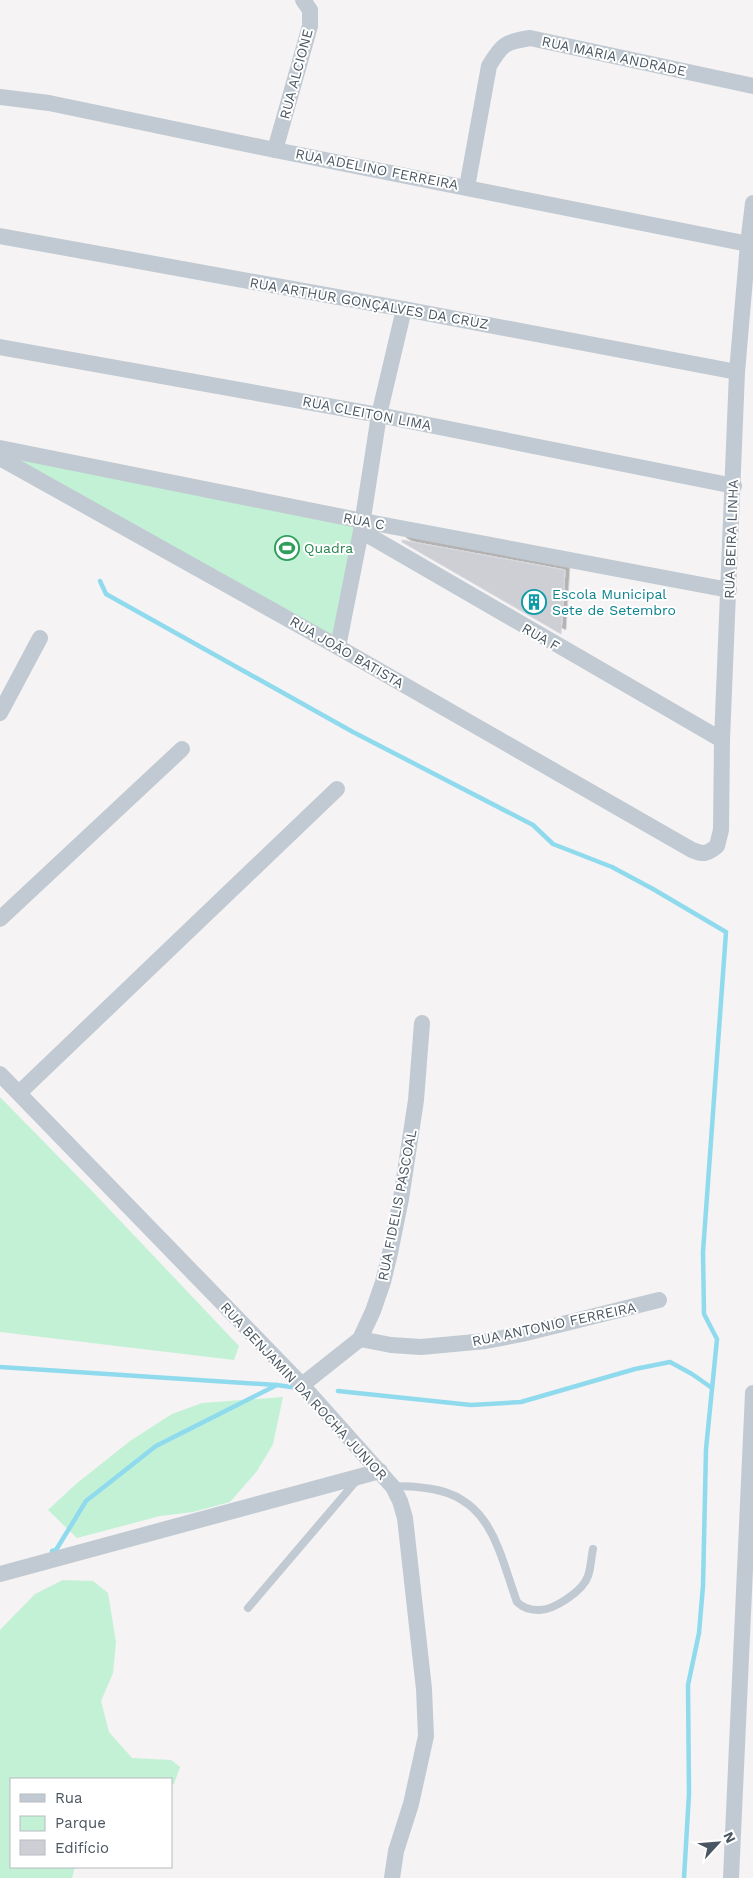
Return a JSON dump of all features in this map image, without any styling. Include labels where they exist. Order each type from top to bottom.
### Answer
[{"type":"street","name":"RUA ALCIONE","points":[[275,150],[310,26],[310,10],[303,0]]},
{"type":"street","name":"RUA MARIA ANDRADE","points":[[467,187],[489,66],[499,50],[510,41],[530,38],[753,86]]},
{"type":"street","name":"RUA ADELINO FERREIRA","points":[[0,97],[49,103],[750,245]]},
{"type":"street","name":"RUA BEIRA LINHA","points":[[692,850],[702,854],[708,853],[717,846],[721,830],[722,740],[734,486],[737,372],[753,203]]},
{"type":"street","name":"RUA ARTHUR GONÇALVES DA CRUZ","points":[[0,236],[404,309],[737,372]]},
{"type":"street","points":[[338,647],[362,526],[379,414],[404,309]]},
{"type":"street","name":"RUA CLEITON LIMA","points":[[0,347],[379,414],[734,486]]},
{"type":"street","name":"RUA C","points":[[0,448],[362,526],[729,590]]},
{"type":"street","name":"RUA JOĀO BATISTA","points":[[0,458],[338,647],[692,850]]},
{"type":"street","name":"RUA F","points":[[362,526],[722,740]]},
{"type":"street","points":[[0,713],[40,638]]},
{"type":"street","points":[[0,919],[182,749]]},
{"type":"street","points":[[19,1093],[336,789]]},
{"type":"street","name":"RUA FIDELIS PASCOAL","points":[[302,1385],[360,1339],[373,1310],[390,1253],[416,1100],[422,1023]]},
{"type":"street","name":"RUA BENJAMIN DA ROCHA JUNIOR","points":[[0,1074],[302,1385],[380,1471],[393,1487],[400,1501],[405,1518],[424,1689],[426,1736],[415,1785],[396,1851],[392,1878]]},
{"type":"street","name":"RUA ANTONIO FERREIRA","points":[[360,1339],[391,1345],[421,1347],[486,1341],[659,1300]]},
{"type":"street","points":[[731,1878],[750,1499],[753,1393]]},
{"type":"street","points":[[0,1574],[380,1471]]},
{"type":"lane","points":[[248,1608],[360,1477]]},
{"type":"lane","points":[[393,1487],[408,1485],[449,1492],[478,1512],[491,1530],[517,1602],[522,1607],[545,1610],[576,1593],[588,1577],[593,1549]]},
{"type":"green space","points":[[0,450],[358,523],[336,645]]},
{"type":"green space","points":[[0,1097],[239,1346],[234,1360],[0,1332]]},
{"type":"green space","points":[[283,1397],[273,1444],[257,1471],[230,1502],[193,1512],[160,1516],[77,1538],[48,1510],[76,1484],[130,1441],[172,1414],[202,1403]]},
{"type":"green space","points":[[63,1580],[93,1581],[108,1593],[116,1642],[113,1673],[101,1701],[109,1732],[132,1758],[171,1760],[180,1767],[174,1784],[172,1785],[172,1778],[10,1778],[10,1868],[75,1868],[72,1878],[0,1878],[0,1630],[35,1594]]},
{"type":"building","name":"Escola Municipal Sete de Setembro","points":[[402,540],[565,570],[561,634],[402,542]]},
{"type":"waterway","points":[[100,581],[106,594],[353,732],[533,825],[553,844],[612,867],[726,932],[703,1252],[704,1314],[717,1339],[706,1449],[703,1586],[699,1633],[688,1685],[689,1794],[684,1878]]},
{"type":"waterway","points":[[338,1391],[471,1405],[521,1402],[635,1369],[670,1362],[712,1388]]},
{"type":"waterway","points":[[0,1367],[277,1385],[298,1388]]},
{"type":"waterway","points":[[52,1551],[56,1550],[86,1501],[156,1446],[277,1385]]},
{"type":"place","name":"Quadra","points":[[287,548]]},
{"type":"place","name":"Escola Municipal Sete de Setembro","points":[[534,602]]}]
